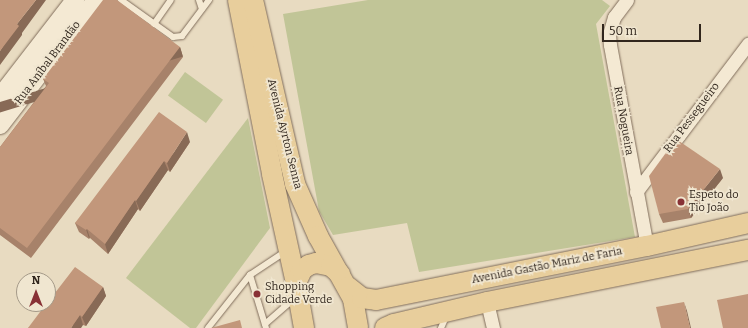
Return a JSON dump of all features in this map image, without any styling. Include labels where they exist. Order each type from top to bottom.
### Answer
[{"type":"main road","name":"Avenida Ayrton Senna","points":[[238,0],[304,328]]},
{"type":"main road","name":"Avenida Ayrton Senna","points":[[253,0],[295,184],[306,211],[344,281],[356,311],[358,328]]},
{"type":"main road","name":"Avenida Gastão Mariz de Faria","points":[[297,290],[302,270],[309,265],[316,263],[331,266],[362,298],[376,300],[647,246],[748,223]]},
{"type":"main road","points":[[384,328],[394,324],[445,320],[487,302],[748,250]]},
{"type":"street","name":"Rua Aníbal Brandão","points":[[0,98],[75,0]]},
{"type":"street","name":"Rua Aníbal Brandão","points":[[0,125],[96,0]]},
{"type":"street","name":"Rua Nogueira","points":[[627,0],[614,18],[609,34],[636,192],[647,246]]},
{"type":"street","name":"Rua Pessegueiro","points":[[636,192],[748,44]]},
{"type":"street","points":[[487,302],[493,328]]},
{"type":"lane","points":[[121,0],[173,37],[182,36],[209,0]]},
{"type":"lane","points":[[129,6],[134,0]]},
{"type":"lane","points":[[154,24],[171,0]]},
{"type":"lane","points":[[199,0],[202,9]]},
{"type":"lane","points":[[208,328],[250,275],[288,249]]},
{"type":"lane","points":[[250,275],[265,326]]},
{"type":"lane","points":[[265,326],[297,290]]},
{"type":"green space","points":[[368,0],[602,0],[610,6],[596,24],[635,237],[419,272],[407,223],[333,235],[319,211],[283,14]]},
{"type":"green space","points":[[185,72],[223,100],[206,123],[168,95]]},
{"type":"green space","points":[[248,118],[270,228],[196,328],[190,328],[126,278]]},
{"type":"building","points":[[0,0],[36,0],[17,24],[19,26],[0,51]]},
{"type":"building","points":[[103,0],[117,0],[180,47],[27,248],[0,228],[0,147],[49,83],[43,79]]},
{"type":"building","points":[[159,112],[187,132],[167,163],[164,161],[105,244],[87,229],[86,230],[75,223]]},
{"type":"building","name":"Espeto do Tio João","points":[[676,139],[720,169],[688,209],[659,214],[649,176]]},
{"type":"building","points":[[75,267],[103,287],[82,317],[80,315],[71,328],[28,328],[40,312],[56,312],[56,292]]},
{"type":"building","points":[[748,294],[748,328],[723,328],[717,300]]},
{"type":"building","points":[[684,302],[690,328],[661,328],[656,307]]},
{"type":"building","points":[[240,320],[242,328],[211,328]]},
{"type":"place","name":"Espeto do Tio João","points":[[681,202]]},
{"type":"place","name":"Shopping Cidade Verde","points":[[257,294]]}]
